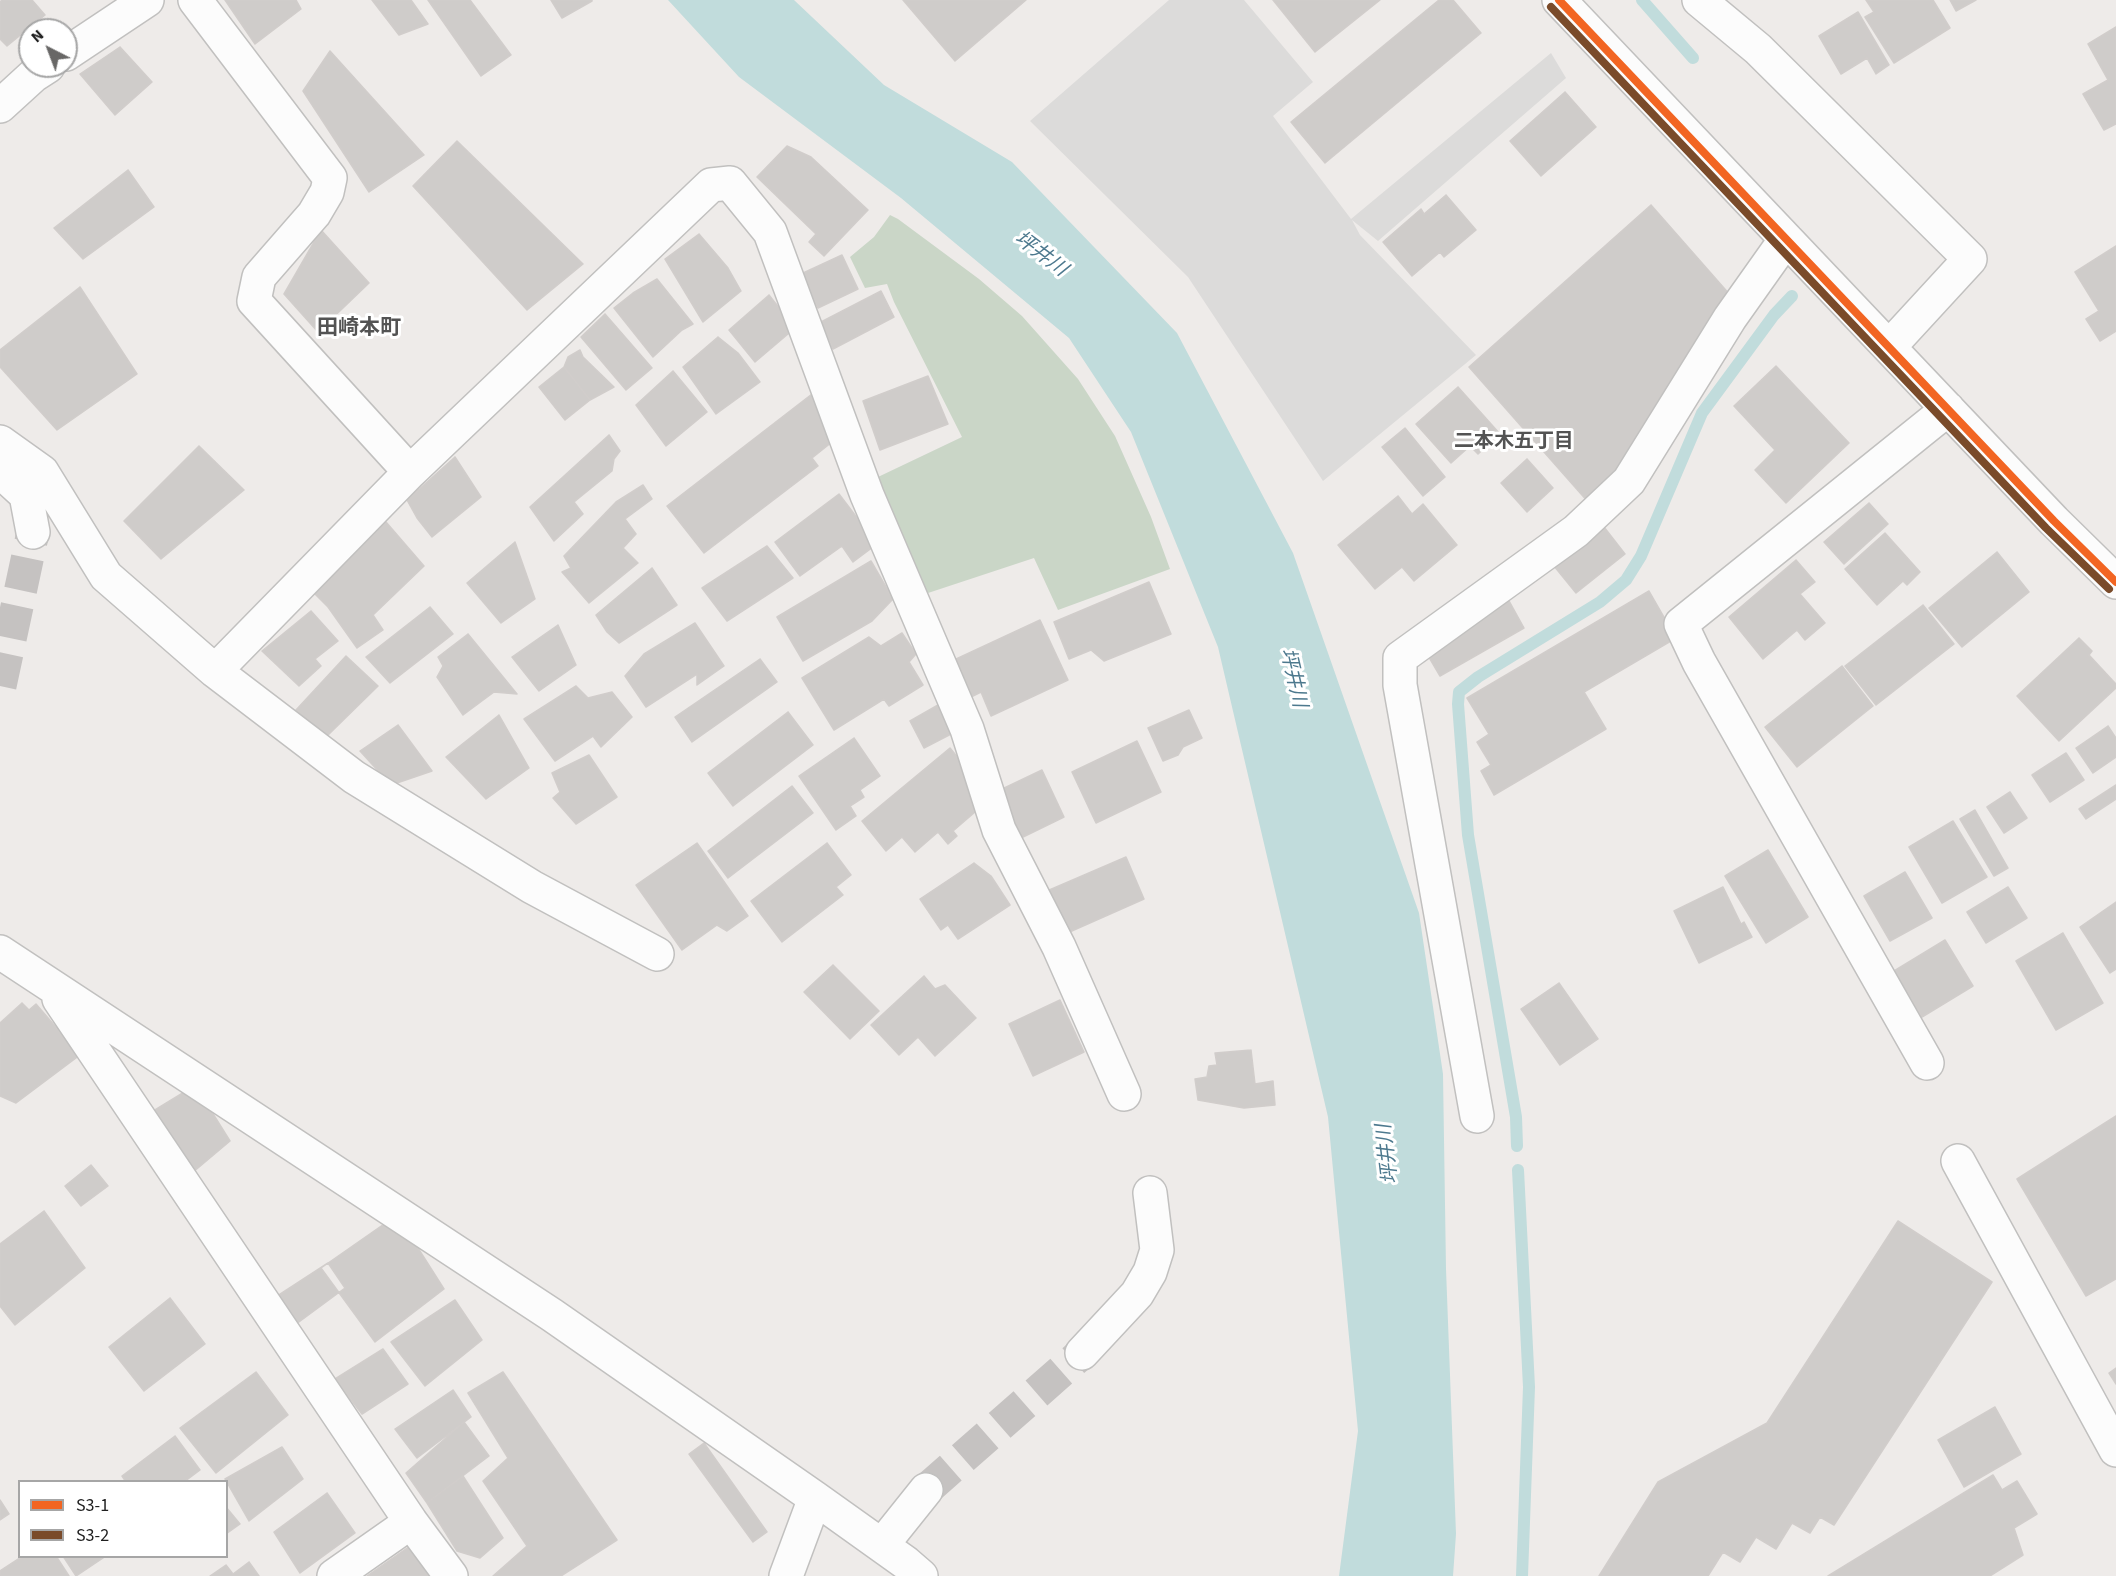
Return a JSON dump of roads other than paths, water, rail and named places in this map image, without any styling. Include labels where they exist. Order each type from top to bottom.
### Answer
[{"type":"street","points":[[78,46],[147,0]]},
{"type":"street","points":[[195,0],[330,178],[327,192],[314,214],[259,277],[254,301],[410,472]]},
{"type":"street","points":[[1559,0],[2054,521],[2116,582]]},
{"type":"street","points":[[1699,0],[1758,49],[1970,259],[1889,348]]},
{"type":"street","points":[[0,106],[31,78]]},
{"type":"street","points":[[215,671],[410,472],[711,185],[730,183],[770,232],[867,495],[967,729],[999,830],[1059,947],[1124,1094]]},
{"type":"street","points":[[1477,1116],[1400,685],[1400,658],[1576,531],[1629,481],[1730,318],[1786,239]]},
{"type":"street","points":[[1928,1063],[1698,662],[1680,624],[1947,409]]},
{"type":"street","points":[[0,442],[42,472],[106,576],[215,671],[354,777],[532,888],[657,954]]},
{"type":"street","points":[[0,471],[26,495],[33,532]]},
{"type":"street","points":[[0,952],[552,1316],[882,1545],[921,1576]]},
{"type":"street","points":[[50,985],[411,1522],[451,1576]]},
{"type":"street","points":[[1958,1161],[2116,1450]]},
{"type":"street","points":[[1082,1353],[1137,1294],[1150,1272],[1156,1250],[1150,1193]]},
{"type":"street","points":[[882,1545],[926,1490]]},
{"type":"street","points":[[786,1576],[815,1498]]},
{"type":"street","points":[[334,1576],[411,1522]]},
{"type":"water","name":"坪井川","points":[[668,0],[794,0],[884,85],[1012,162],[1177,333],[1293,553],[1419,913],[1443,1074],[1446,1269],[1456,1534],[1453,1576],[1339,1576],[1358,1431],[1328,1117],[1218,647],[1131,432],[1069,338],[901,198],[739,77]]},
{"type":"waterway","points":[[1642,0],[1693,58]]},
{"type":"waterway","points":[[1517,1146],[1516,1117],[1468,835],[1459,692],[1478,677],[1600,602],[1626,580],[1641,556],[1702,413],[1774,315],[1792,296]]},
{"type":"waterway","points":[[1518,1170],[1529,1387],[1522,1576]]},
{"type":"tunnel","points":[[0,686],[33,532]]},
{"type":"tunnel","points":[[926,1490],[1082,1353]]},
{"type":"district","name":"田崎本町","points":[[359,329]]},
{"type":"district","name":"二本木五丁目","points":[[1514,443]]}]
